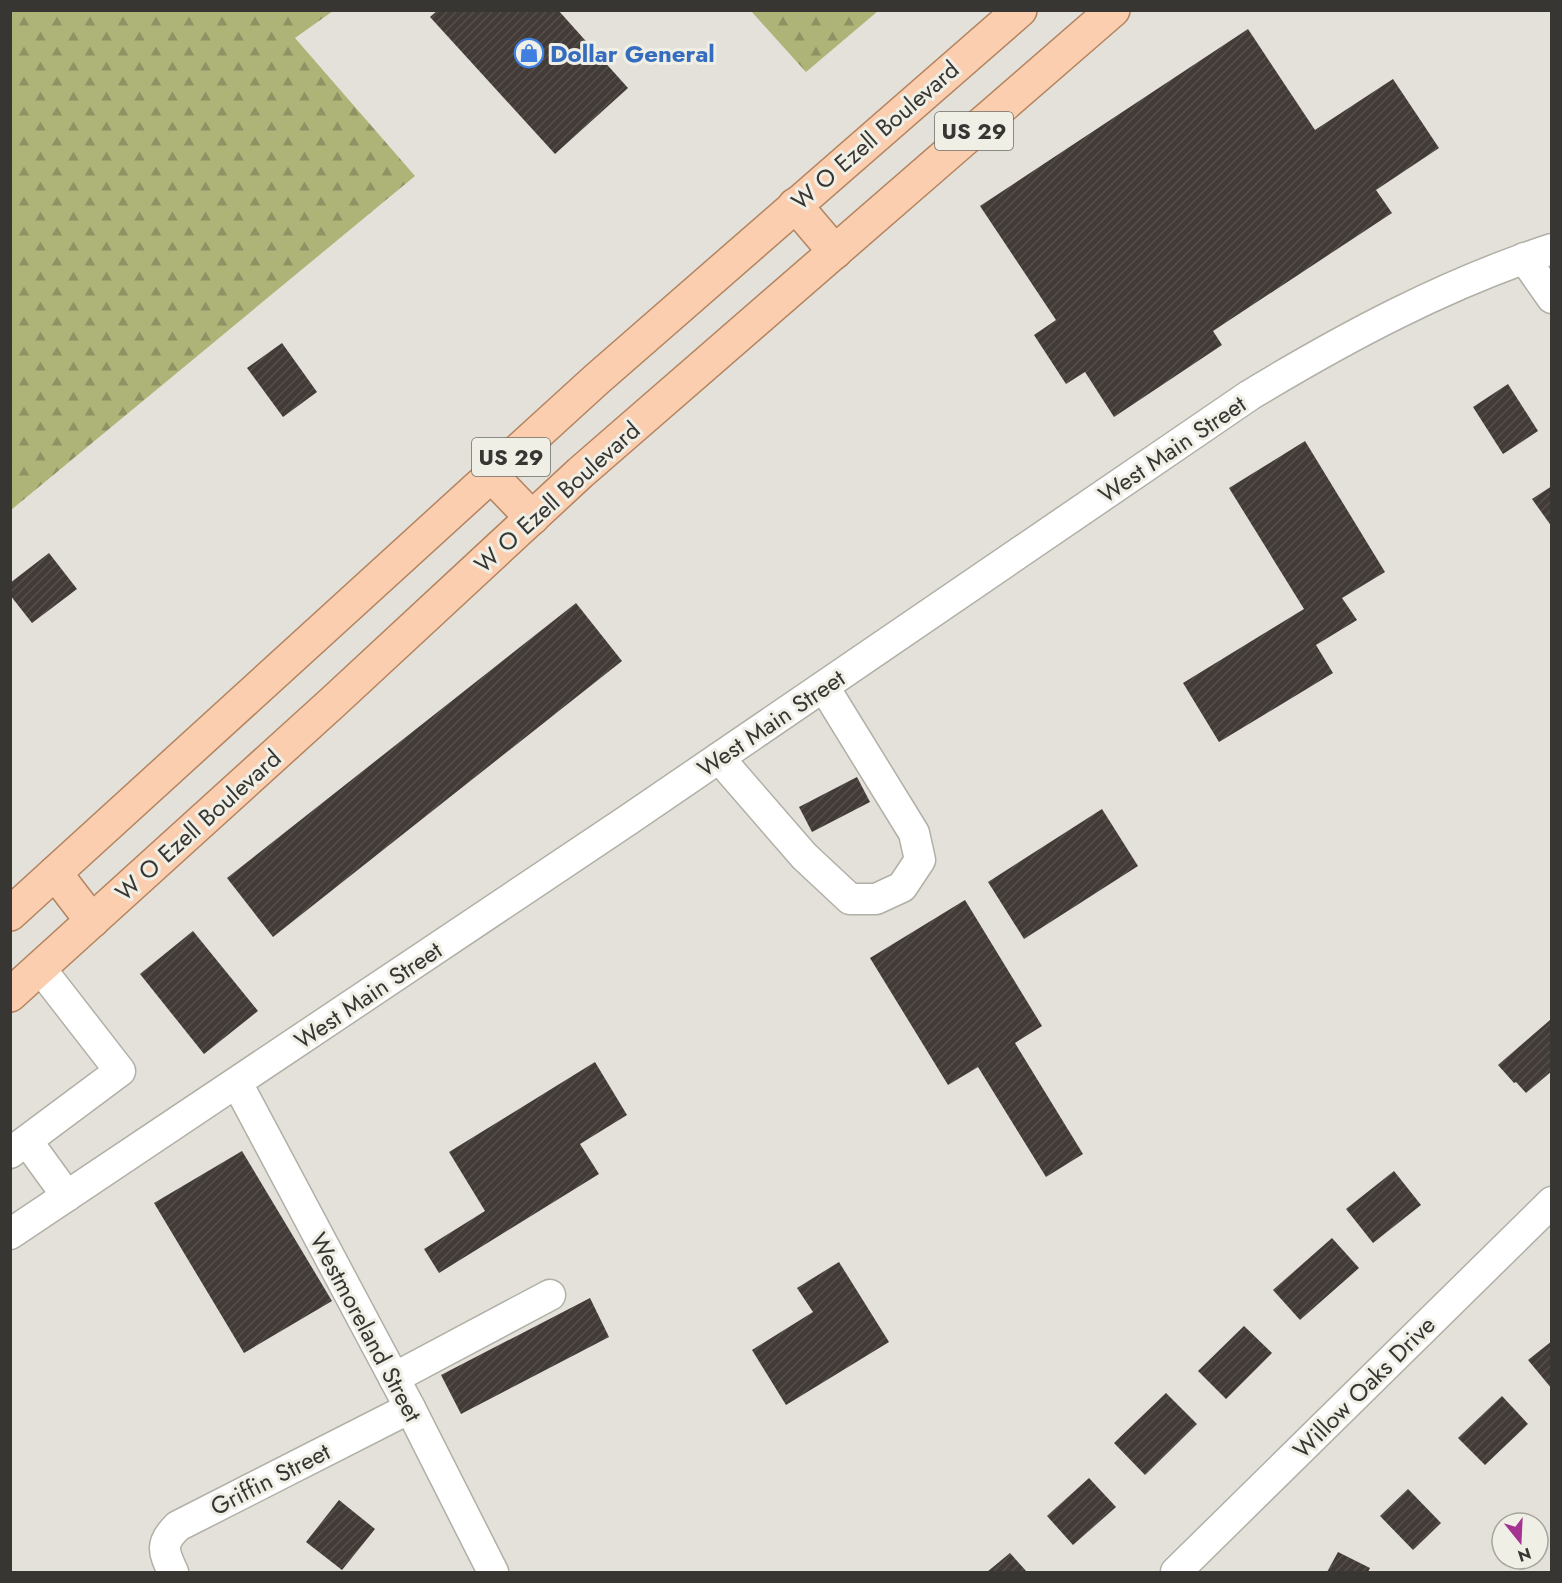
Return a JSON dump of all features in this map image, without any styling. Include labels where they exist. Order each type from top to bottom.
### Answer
[{"type":"main road","name":"W O Ezell Boulevard","points":[[10,914],[597,379],[1020,10]]},
{"type":"main road","name":"W O Ezell Boulevard","points":[[10,994],[580,473],[1113,10]]},
{"type":"main road","points":[[795,205],[835,252]]},
{"type":"main road","points":[[491,475],[532,518]]},
{"type":"main road","points":[[55,873],[92,921]]},
{"type":"street","points":[[1538,253],[1551,298]]},
{"type":"street","name":"West Main Street","points":[[10,1234],[719,758],[1250,396],[1380,321],[1486,273],[1538,253]]},
{"type":"street","points":[[719,758],[804,856],[850,899],[876,899],[902,887],[920,860],[914,833],[824,687]]},
{"type":"street","points":[[40,968],[120,1071],[19,1147],[67,1196]]},
{"type":"street","name":"Westmoreland Street","points":[[237,1083],[410,1408],[493,1572]]},
{"type":"street","name":"Willow Oaks Drive","points":[[1176,1572],[1551,1202]]},
{"type":"street","points":[[394,1378],[550,1295]]},
{"type":"street","name":"Griffin Street","points":[[173,1572],[164,1551],[168,1536],[178,1526],[410,1408]]},
{"type":"green space","points":[[11,10],[333,11],[295,38],[415,176],[11,510]]},
{"type":"green space","points":[[751,11],[878,11],[806,72]]},
{"type":"building","name":"Dollar General","points":[[438,10],[558,10],[628,88],[555,154],[430,17]]},
{"type":"building","points":[[1248,29],[1315,130],[1393,79],[1439,148],[1376,190],[1392,213],[1213,331],[1222,345],[1114,417],[1085,372],[1066,384],[1034,335],[1056,320],[980,206]]},
{"type":"building","points":[[282,343],[317,392],[283,417],[247,368]]},
{"type":"building","points":[[1508,384],[1538,431],[1503,454],[1473,407]]},
{"type":"building","points":[[1305,441],[1385,572],[1342,598],[1357,620],[1316,645],[1333,673],[1219,742],[1183,683],[1304,609],[1229,488]]},
{"type":"building","points":[[1552,486],[1552,527],[1532,499]]},
{"type":"building","points":[[49,553],[77,589],[32,623],[10,595],[10,583]]},
{"type":"building","points":[[576,603],[622,661],[273,937],[227,878]]},
{"type":"building","points":[[857,777],[870,802],[812,832],[799,807]]},
{"type":"building","points":[[1102,809],[1138,866],[1024,939],[988,882]]},
{"type":"building","points":[[965,900],[1042,1026],[1015,1043],[1083,1154],[1046,1177],[978,1067],[948,1085],[870,958]]},
{"type":"building","points":[[193,931],[258,1011],[204,1054],[140,974]]},
{"type":"building","points":[[1550,1020],[1552,1021],[1552,1071],[1526,1093],[1498,1065]]},
{"type":"building","points":[[595,1062],[627,1115],[580,1144],[599,1174],[439,1273],[424,1249],[485,1211],[449,1152]]},
{"type":"building","points":[[242,1151],[332,1301],[244,1353],[154,1203]]},
{"type":"building","points":[[1394,1171],[1421,1205],[1373,1243],[1346,1209]]},
{"type":"building","points":[[1332,1238],[1359,1268],[1300,1320],[1273,1290]]},
{"type":"building","points":[[839,1262],[889,1342],[786,1405],[752,1350],[813,1312],[797,1288]]},
{"type":"building","points":[[590,1298],[609,1337],[461,1414],[441,1375]]},
{"type":"building","points":[[1244,1326],[1272,1353],[1226,1399],[1198,1371]]},
{"type":"building","points":[[1552,1341],[1552,1389],[1528,1360]]},
{"type":"building","points":[[1166,1393],[1197,1424],[1145,1475],[1114,1443]]},
{"type":"building","points":[[1502,1396],[1528,1424],[1485,1465],[1458,1438]]},
{"type":"building","points":[[1089,1478],[1116,1507],[1073,1545],[1047,1516]]},
{"type":"building","points":[[1408,1489],[1441,1523],[1413,1550],[1380,1516]]},
{"type":"building","points":[[339,1500],[375,1529],[342,1570],[306,1542]]},
{"type":"building","points":[[1338,1552],[1370,1568],[1368,1572],[1327,1572]]},
{"type":"building","points":[[1010,1553],[1027,1572],[987,1572]]},
{"type":"place","name":"Dollar General","points":[[529,53]]}]
